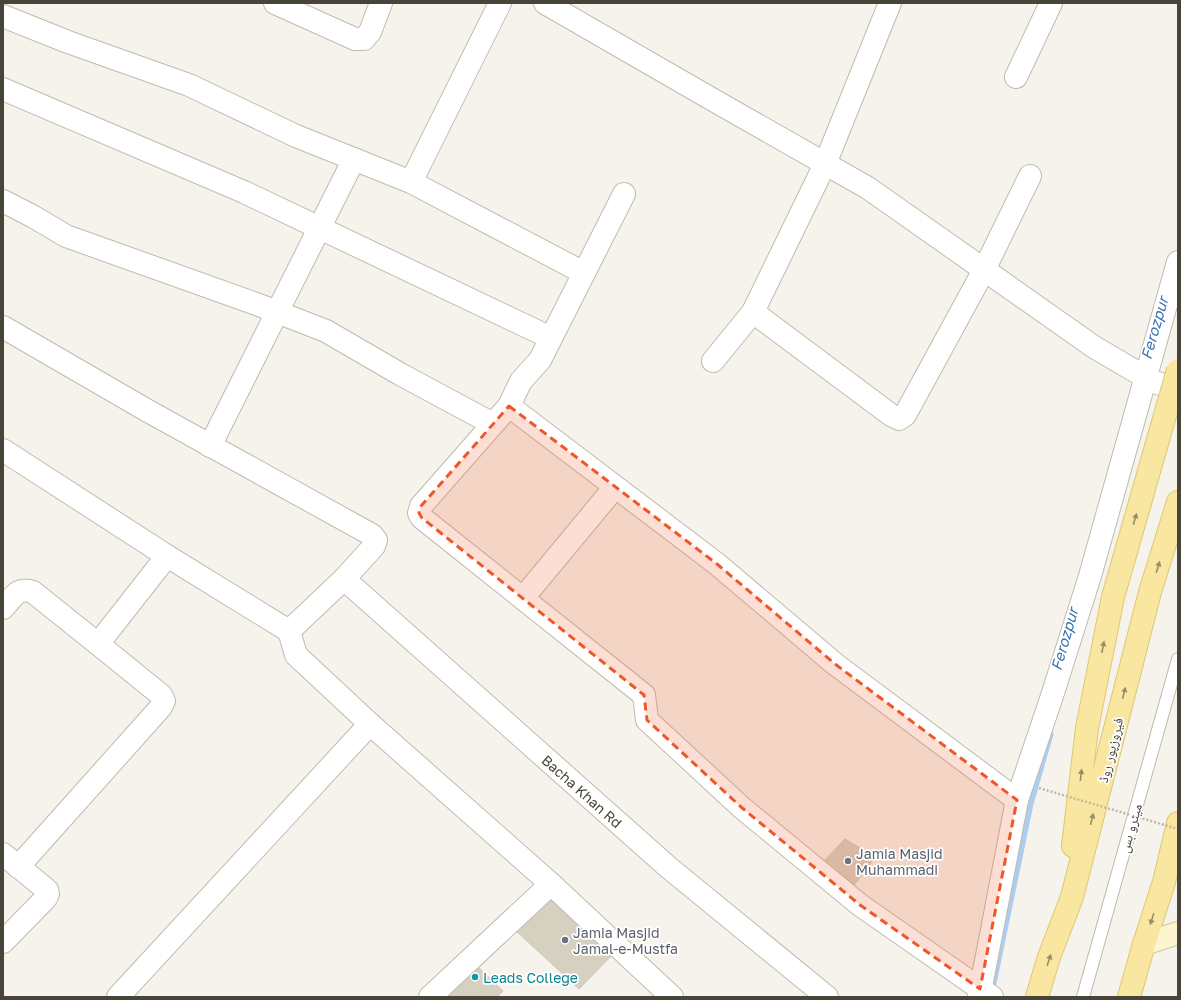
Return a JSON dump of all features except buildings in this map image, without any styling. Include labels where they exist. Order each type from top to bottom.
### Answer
[{"type":"main road","points":[[1072,897],[1074,842],[1087,728],[1113,597],[1178,370]]},
{"type":"main road","name":"فیروزپور روڈ","points":[[1037,997],[1049,957],[1072,897],[1150,592],[1178,502]]},
{"type":"main road","points":[[1164,882],[1178,823]]},
{"type":"main road","points":[[1129,997],[1164,882],[1178,847]]},
{"type":"street","points":[[275,3],[355,39],[364,39],[370,32],[381,3]]},
{"type":"street","points":[[411,182],[500,3]]},
{"type":"street","points":[[545,3],[722,106],[868,188],[1094,346],[1146,377],[1178,390]]},
{"type":"street","points":[[713,361],[753,312],[825,164],[890,3]]},
{"type":"street","points":[[1016,77],[1051,3]]},
{"type":"street","points":[[3,16],[76,45],[189,85],[296,136],[411,182],[584,273]]},
{"type":"street","points":[[3,89],[244,192],[551,338]]},
{"type":"street","points":[[210,446],[354,159]]},
{"type":"street","points":[[753,312],[890,415],[899,419],[905,415],[984,270],[1030,176]]},
{"type":"street","points":[[624,194],[540,360],[521,381],[509,406],[421,506],[419,513],[422,518],[644,694],[648,720],[741,807],[860,905],[984,994],[1017,800],[1090,576],[1178,262]]},
{"type":"street","points":[[3,201],[66,236],[326,331],[400,374],[493,424]]},
{"type":"street","points":[[3,327],[210,446],[372,535],[376,540],[374,546],[344,579],[289,631]]},
{"type":"street","points":[[509,406],[717,564],[835,664],[1017,800]]},
{"type":"street","points":[[3,450],[167,556],[289,631],[296,655],[370,724],[551,884],[672,997]]},
{"type":"street","points":[[524,598],[615,487]]},
{"type":"street","points":[[98,644],[167,556]]},
{"type":"street","name":"Bacha Khan Rd","points":[[344,579],[668,867],[827,997]]},
{"type":"street","points":[[3,608],[20,590],[33,592],[161,695],[164,701],[161,707],[10,860],[47,890],[48,894],[46,898],[3,942]]},
{"type":"street","points":[[118,997],[370,724]]},
{"type":"street","points":[[430,997],[551,884]]},
{"type":"street","points":[[1144,944],[1178,933]]},
{"type":"lane","name":"میٹرو بس","points":[[1083,997],[1178,659]]},
{"type":"path","points":[[1039,788],[1178,829]]},
{"type":"highlighted area","points":[[509,406],[717,564],[835,664],[1017,800],[980,989],[860,905],[741,807],[647,720],[644,695],[422,518],[419,513],[421,506]]},
{"type":"waterway","name":"Ferozpur","points":[[991,993],[1030,804],[1050,734]]},
{"type":"place","name":"Jamia Masjid Muhammadi","points":[[848,861]]},
{"type":"place","name":"Jamia Masjid Jamal-e-Mustfa","points":[[565,940]]},
{"type":"place","name":"Leads College","points":[[475,977]]}]
